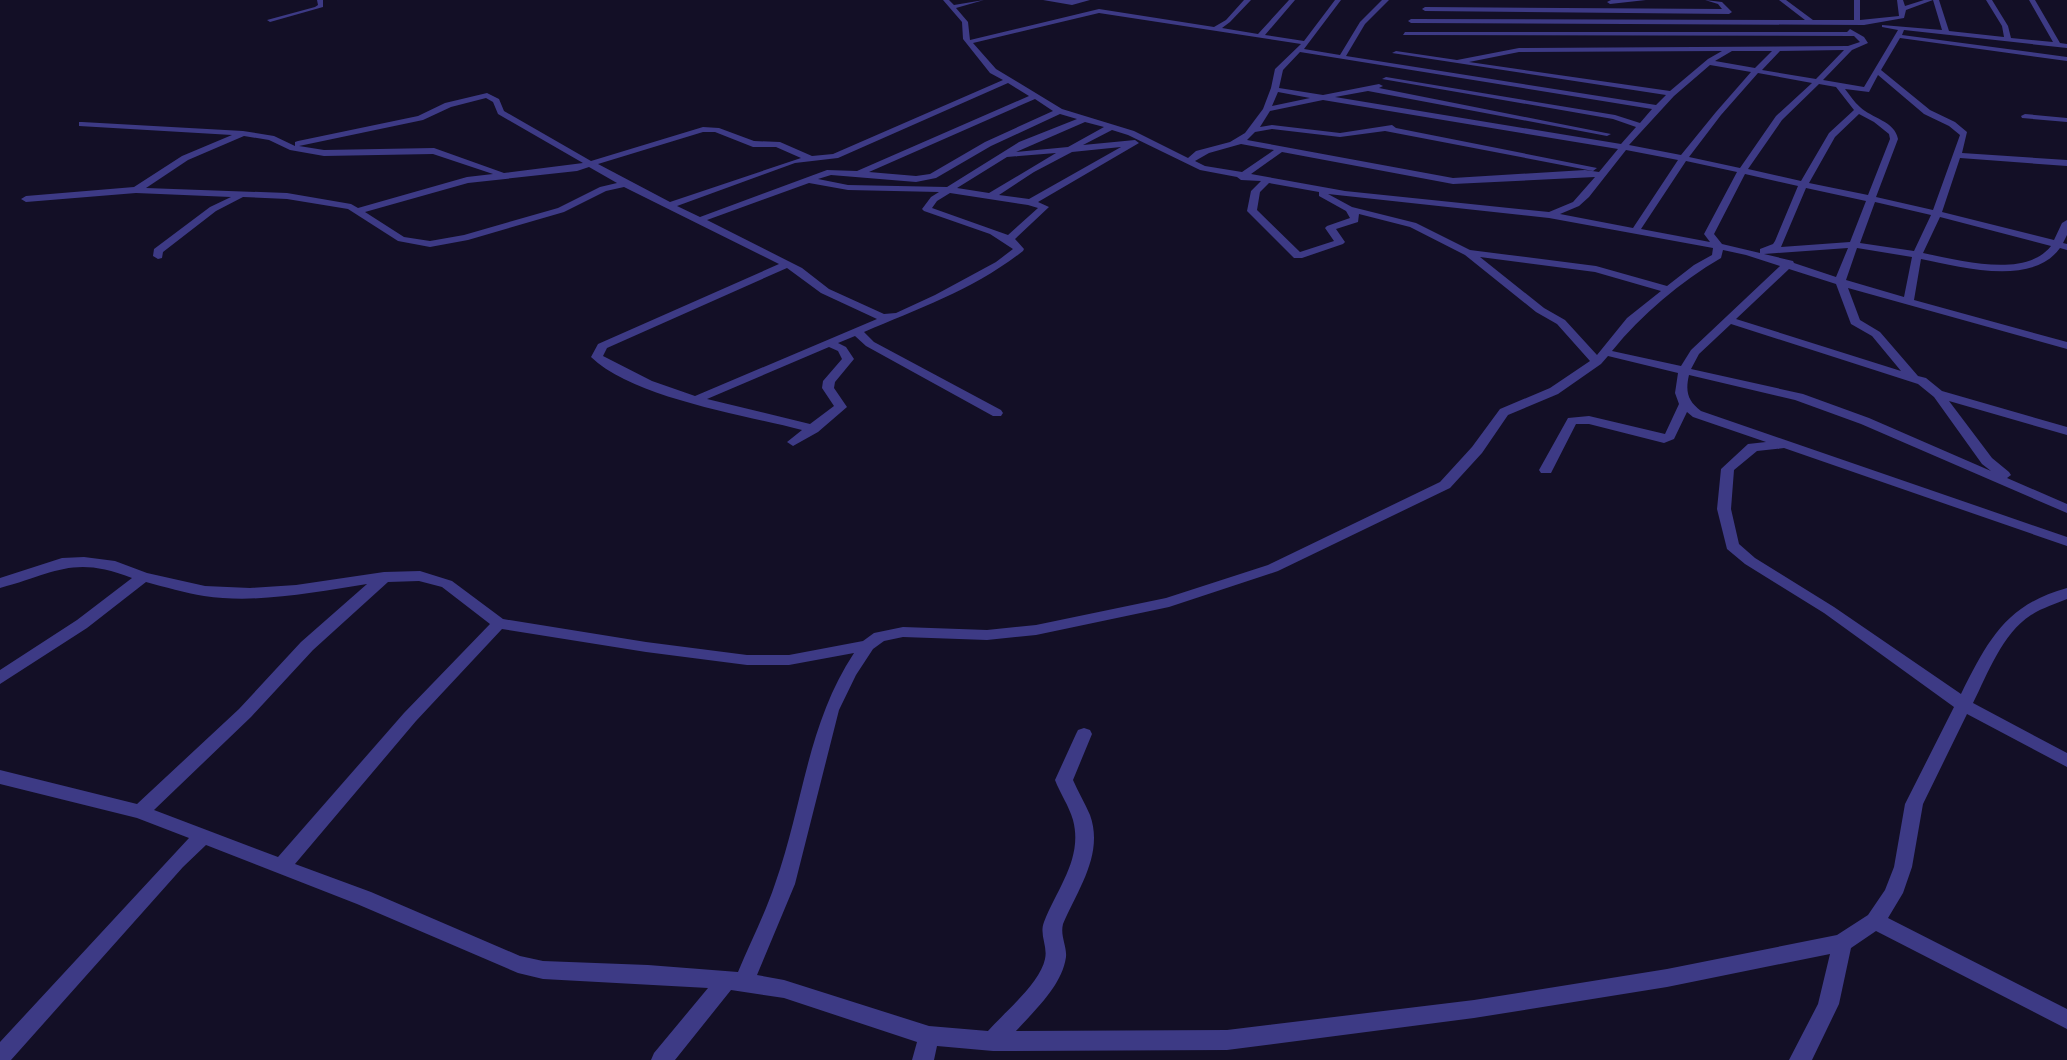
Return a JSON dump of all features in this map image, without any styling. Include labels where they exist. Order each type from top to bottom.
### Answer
[{"type":"street","points":[[270,20],[317,8],[321,6],[320,0]]},
{"type":"street","points":[[949,4],[981,0]]},
{"type":"street","points":[[1046,0],[1072,3],[1087,0]]},
{"type":"street","points":[[1214,30],[1228,21],[1248,0]]},
{"type":"street","points":[[1259,37],[1292,0]]},
{"type":"street","points":[[1239,141],[1267,109],[1277,90],[1279,69],[1307,43],[1338,0]]},
{"type":"street","points":[[1342,57],[1362,23],[1386,0]]},
{"type":"street","points":[[1371,89],[1386,79],[1411,21],[1434,1],[1643,0]]},
{"type":"street","points":[[1782,0],[1812,22]]},
{"type":"street","points":[[1857,0],[1857,22]]},
{"type":"street","points":[[1411,21],[1857,22],[1896,19],[1904,15],[1899,0]]},
{"type":"street","points":[[1903,9],[1930,0]]},
{"type":"street","points":[[1936,0],[1945,31]]},
{"type":"street","points":[[1989,0],[2005,26],[2008,39]]},
{"type":"street","points":[[2032,0],[2058,45]]},
{"type":"street","points":[[1713,1],[1741,23]]},
{"type":"street","points":[[949,4],[965,22],[964,34],[986,65],[1059,111],[1111,127],[1189,162],[1265,182],[1315,190],[1549,215],[1748,252],[1908,302],[2067,346]]},
{"type":"street","points":[[1425,9],[1727,11]]},
{"type":"street","points":[[970,42],[1099,12],[1307,43]]},
{"type":"street","points":[[1460,61],[1519,51],[1849,48],[1864,43],[1856,34],[1833,22]]},
{"type":"street","points":[[1857,22],[2067,46]]},
{"type":"street","points":[[1764,23],[1748,26],[1755,35],[1774,49]]},
{"type":"street","points":[[1711,63],[1866,90],[1903,27]]},
{"type":"street","points":[[1405,34],[1856,34]]},
{"type":"street","points":[[1898,36],[2067,59]]},
{"type":"street","points":[[1709,234],[1719,210],[1743,170],[1779,118],[1849,48]]},
{"type":"street","points":[[1549,215],[1576,204],[1640,126],[1672,94],[1731,49]]},
{"type":"street","points":[[1636,230],[1682,157],[1713,117],[1774,49]]},
{"type":"street","points":[[1298,50],[1659,108]]},
{"type":"street","points":[[1396,53],[1672,94]]},
{"type":"street","points":[[1878,71],[1927,112],[1960,129],[1964,134],[1937,212],[1917,255],[1908,302]]},
{"type":"street","points":[[1386,79],[1615,117],[1640,126]]},
{"type":"street","points":[[668,206],[809,158],[835,156],[1009,80]]},
{"type":"street","points":[[1840,87],[1858,110],[1877,120],[1893,133],[1894,139],[1840,281],[1855,321],[1876,334],[1912,377]]},
{"type":"street","points":[[1267,109],[1371,89],[1629,142],[1682,157],[1937,212],[2062,245]]},
{"type":"street","points":[[1277,90],[1441,118],[1629,142]]},
{"type":"street","points":[[284,146],[420,118],[482,95],[494,98],[501,112],[625,184],[787,264],[825,291],[875,315],[889,318]]},
{"type":"street","points":[[858,173],[1036,96]]},
{"type":"street","points":[[1765,251],[1774,249],[1780,241],[1802,183],[1840,125],[1858,110]]},
{"type":"street","points":[[697,221],[830,172],[915,179],[933,176],[988,144],[1059,111]]},
{"type":"street","points":[[2025,116],[2067,120]]},
{"type":"street","points":[[1249,131],[1272,127],[1340,135],[1441,118]]},
{"type":"street","points":[[695,400],[939,297],[1017,253],[1018,245],[1009,239],[927,209],[945,191],[1003,156],[1048,132],[1084,119]]},
{"type":"street","points":[[82,124],[243,133],[271,138],[284,146],[342,154],[435,151],[501,174]]},
{"type":"street","points":[[991,196],[1111,127]]},
{"type":"street","points":[[1384,128],[1603,173]]},
{"type":"street","points":[[357,211],[447,185],[501,174],[541,173],[591,165],[711,129],[753,144],[777,144],[809,158]]},
{"type":"street","points":[[136,190],[185,158],[243,133]]},
{"type":"street","points":[[1003,156],[1065,152],[1139,141]]},
{"type":"street","points":[[1030,202],[1139,141]]},
{"type":"street","points":[[1189,162],[1199,153],[1239,141],[1453,181],[1603,173]]},
{"type":"street","points":[[1241,177],[1282,148]]},
{"type":"street","points":[[1957,155],[2067,163]]},
{"type":"street","points":[[807,179],[827,186],[945,191],[991,196],[1044,207],[1009,239]]},
{"type":"street","points":[[1265,182],[1256,191],[1251,211],[1298,256],[1339,242],[1329,228],[1355,220],[1355,215],[1349,209]]},
{"type":"street","points":[[26,199],[136,190],[303,198],[357,211],[401,239],[440,243],[561,210],[603,189],[625,184]]},
{"type":"street","points":[[1315,190],[1349,209],[1413,225],[1468,253],[1540,310],[1561,322],[1600,357],[1683,369],[1811,401],[2017,485],[2067,509]]},
{"type":"street","points":[[158,256],[158,251],[199,219],[244,194]]},
{"type":"street","points":[[1576,204],[1592,222]]},
{"type":"street","points":[[1748,252],[1852,244],[1970,265],[2027,266],[2044,260],[2062,245],[2067,223]]},
{"type":"street","points":[[1687,240],[1709,234]]},
{"type":"street","points":[[0,583],[62,564],[84,561],[115,566],[143,577],[205,591],[250,593],[296,590],[384,577],[436,579],[499,623],[747,660],[789,660],[867,645],[879,637],[903,632],[987,635],[1036,629],[1169,602],[1273,568],[1445,485],[1477,450],[1504,412],[1554,391],[1600,357],[1631,320],[1698,267],[1717,256],[1718,246],[1709,234]]},
{"type":"street","points":[[1687,240],[1698,256],[1698,267]]},
{"type":"street","points":[[1468,253],[1596,268],[1668,290]]},
{"type":"street","points":[[1789,263],[1695,352],[1683,369],[1681,400],[1684,406],[1697,414],[2067,542]]},
{"type":"street","points":[[787,264],[602,346],[597,357],[609,365],[695,400],[814,429]]},
{"type":"street","points":[[1729,320],[1912,377],[1938,394],[2067,431]]},
{"type":"street","points":[[856,331],[870,344],[998,413]]},
{"type":"street","points":[[793,442],[841,407],[828,388],[829,381],[848,359],[848,355],[829,343]]},
{"type":"street","points":[[1938,394],[1987,461],[2017,485]]},
{"type":"street","points":[[1546,470],[1572,421],[1589,420],[1664,439],[1670,436],[1684,406]]},
{"type":"street","points":[[1791,445],[1753,447],[1728,469],[1724,509],[1732,546],[1750,561],[1829,610],[1964,705],[2067,761]]},
{"type":"street","points":[[0,678],[82,624],[143,577]]},
{"type":"street","points":[[140,812],[245,712],[307,646],[384,577]]},
{"type":"street","points":[[0,777],[140,812],[364,898],[517,964],[543,970],[736,981],[784,989],[929,1036],[993,1041],[1227,1040],[1344,1027],[1667,978],[1842,943],[1875,921],[1893,893],[1903,867],[1914,804],[1985,662],[2010,624],[2026,610],[2067,593]]},
{"type":"street","points":[[281,867],[410,717],[499,623]]},
{"type":"street","points":[[662,1060],[736,981],[785,884],[831,710],[848,674],[867,645]]},
{"type":"street","points":[[993,1041],[1044,980],[1056,960],[1051,929],[1071,890],[1085,852],[1086,836],[1082,819],[1063,780],[1084,733]]},
{"type":"street","points":[[0,1057],[176,862],[203,836]]},
{"type":"street","points":[[1875,921],[2067,1019]]},
{"type":"street","points":[[1800,1060],[1821,1029],[1836,984],[1842,943]]},
{"type":"street","points":[[923,1060],[929,1036]]}]
